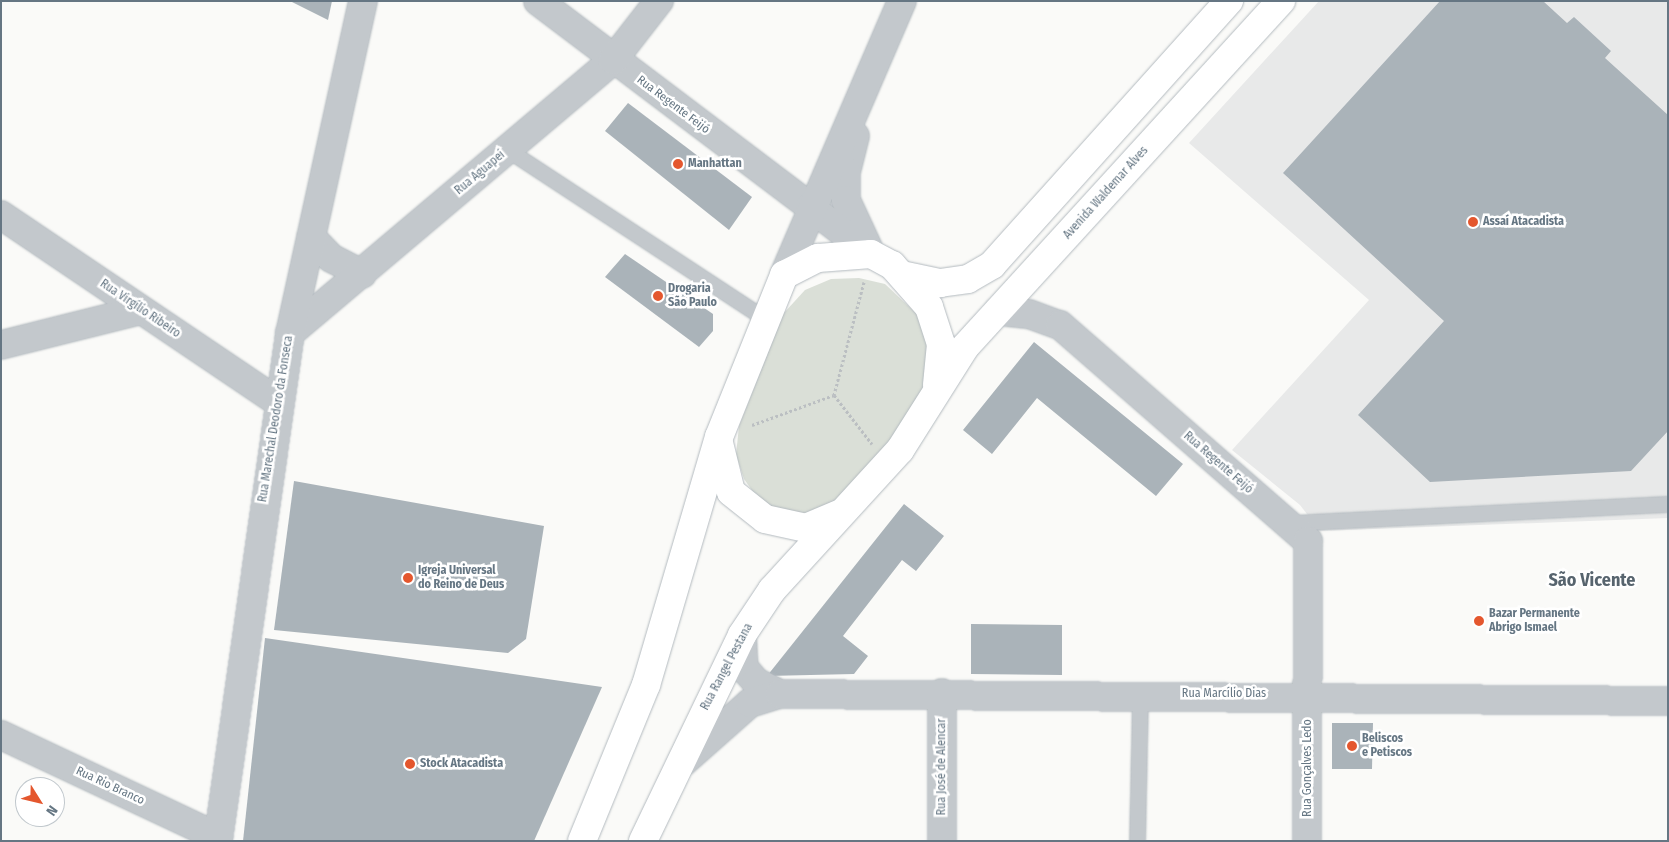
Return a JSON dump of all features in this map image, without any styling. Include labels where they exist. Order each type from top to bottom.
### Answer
[{"type":"main road","points":[[582,841],[646,685],[719,437],[765,318],[784,275],[818,258],[871,254],[906,276],[940,283],[968,279],[992,265],[1229,1]]},
{"type":"main road","name":"Avenida Waldemar Alves","points":[[888,464],[965,347],[1281,1]]},
{"type":"main road","points":[[906,276],[929,307],[941,344],[936,390]]},
{"type":"main road","points":[[719,437],[722,468],[731,492],[765,519],[806,528],[843,513],[888,464]]},
{"type":"main road","name":"Rua Rangel Pestana","points":[[643,841],[674,771],[742,635],[772,590],[843,513]]},
{"type":"street","name":"Rua Marechal Deodoro da Fonseca","points":[[218,839],[278,402],[290,333],[363,1]]},
{"type":"street","name":"Rua Regente Feijó","points":[[538,1],[613,60],[871,254]]},
{"type":"street","name":"Rua Aguapeí","points":[[290,333],[613,60],[659,1]]},
{"type":"street","points":[[784,275],[810,208],[902,1]]},
{"type":"street","points":[[871,74],[846,172],[846,200],[871,254]]},
{"type":"street","name":"Rua Virgílio Ribeiro","points":[[1,215],[278,402]]},
{"type":"street","points":[[311,237],[331,258],[362,274]]},
{"type":"street","points":[[1,345],[141,310]]},
{"type":"street","name":"Rua Regente Feijó","points":[[998,311],[1030,314],[1060,325],[1308,542],[1308,695]]},
{"type":"street","name":"Rua Marcílio Dias","points":[[742,635],[744,668],[756,682],[780,694]]},
{"type":"street","name":"Rua José de Alencar","points":[[942,693],[942,841]]},
{"type":"street","name":"Rua Marcílio Dias","points":[[674,771],[750,703],[780,694],[1308,695],[1668,701]]},
{"type":"street","name":"Rua Gonçalves Ledo","points":[[1307,841],[1308,695]]},
{"type":"street","name":"Rua Rio Branco","points":[[1,736],[218,839]]},
{"type":"lane","points":[[508,150],[765,318]]},
{"type":"lane","points":[[1288,523],[1668,504]]},
{"type":"lane","points":[[1136,841],[1140,694]]},
{"type":"path","points":[[834,394],[871,254]]},
{"type":"path","points":[[719,437],[834,394]]},
{"type":"path","points":[[834,394],[888,464]]},
{"type":"shaded area","name":"Assaí Atacadista","points":[[1319,1],[1668,1],[1668,518],[1320,531],[1300,505],[1232,450],[1369,300],[1189,143]]},
{"type":"shaded area","points":[[859,278],[885,284],[921,318],[931,354],[926,389],[875,463],[837,500],[807,513],[779,512],[756,496],[744,479],[736,455],[739,426],[783,314],[805,290],[831,279]]},
{"type":"building","points":[[290,1],[332,1],[328,20]]},
{"type":"building","name":"Assaí Atacadista","points":[[1440,1],[1543,1],[1567,23],[1574,17],[1611,51],[1605,58],[1668,115],[1668,431],[1631,471],[1430,482],[1358,415],[1444,321],[1283,173]]},
{"type":"building","name":"Manhattan","points":[[628,103],[752,197],[729,230],[605,131]]},
{"type":"building","name":"Drogaria São Paulo","points":[[625,254],[713,314],[713,331],[699,347],[605,277]]},
{"type":"building","points":[[1034,342],[1183,464],[1156,496],[1037,398],[992,454],[963,430]]},
{"type":"building","name":"Igreja Universal do Reino de Deus","points":[[294,481],[544,526],[526,639],[508,653],[274,630]]},
{"type":"building","points":[[904,504],[944,536],[916,571],[902,560],[843,636],[868,656],[854,674],[767,676]]},
{"type":"building","points":[[971,624],[1062,625],[1062,675],[971,674]]},
{"type":"building","name":"Stock Atacadista","points":[[265,638],[602,687],[534,841],[243,841]]},
{"type":"building","name":"Beliscos e Petiscos","points":[[1332,723],[1373,723],[1372,769],[1332,769]]},
{"type":"place","name":"Manhattan","points":[[678,164]]},
{"type":"place","name":"Assaí Atacadista","points":[[1473,222]]},
{"type":"place","name":"Drogaria São Paulo","points":[[658,296]]},
{"type":"place","name":"Igreja Universal do Reino de Deus","points":[[408,578]]},
{"type":"place","name":"Bazar Permanente Abrigo Ismael","points":[[1479,621]]},
{"type":"place","name":"Beliscos e Petiscos","points":[[1352,746]]},
{"type":"place","name":"Stock Atacadista","points":[[410,764]]},
{"type":"district","name":"São Vicente","points":[[1592,580]]}]
